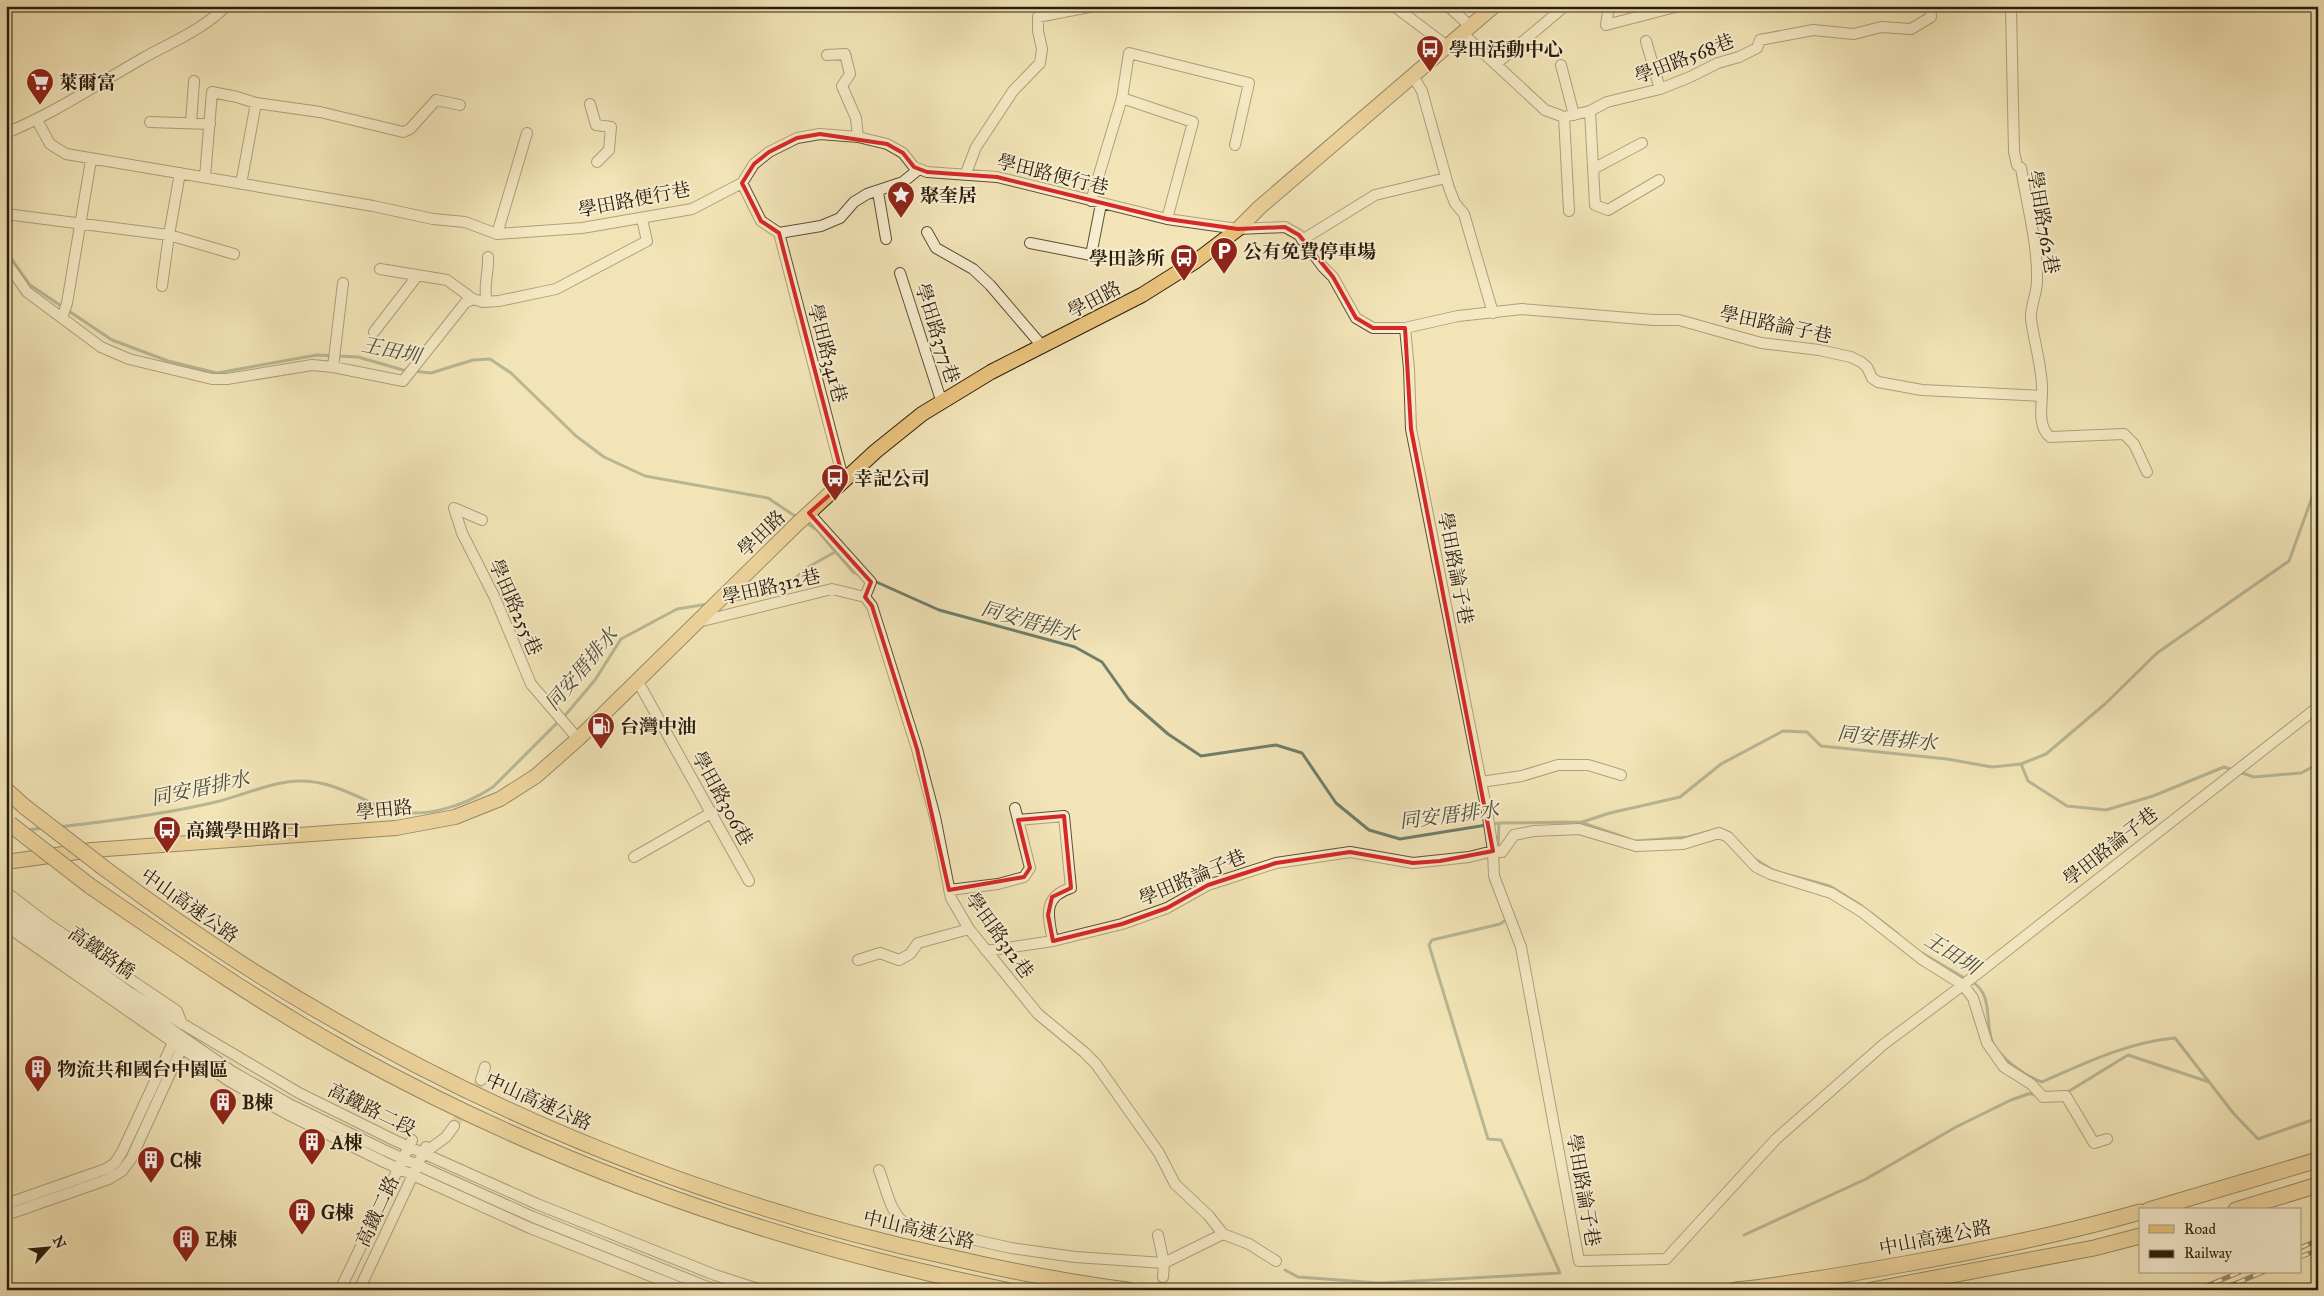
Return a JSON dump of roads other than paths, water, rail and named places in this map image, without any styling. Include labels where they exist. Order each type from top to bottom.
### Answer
[{"type":"highway","name":"中山高速公路","points":[[6,790],[104,868],[166,914],[243,967],[359,1036],[454,1085],[604,1152],[702,1188],[842,1232],[1000,1268],[1127,1290]]},
{"type":"highway","points":[[8,823],[90,886],[232,983],[350,1053],[500,1128],[615,1177],[686,1204],[784,1236],[907,1268],[1006,1290]]},
{"type":"highway","points":[[2156,1208],[2318,1160]]},
{"type":"highway","points":[[2243,1208],[2318,1185]]},
{"type":"highway","name":"中山高速公路","points":[[1736,1290],[1845,1274],[1976,1251],[2088,1227],[2139,1212]]},
{"type":"highway","points":[[1872,1290],[2094,1248],[2139,1236]]},
{"type":"main road","name":"學田路","points":[[6,862],[92,850],[396,828],[442,820],[467,813],[500,798],[536,776],[573,734],[637,680],[695,622],[876,451],[922,414],[991,372],[1142,295],[1196,261],[1238,229],[1260,207],[1494,6]]},
{"type":"street","points":[[6,133],[37,120],[186,35],[219,14],[226,6]]},
{"type":"street","points":[[966,173],[976,147],[1013,91],[1040,62],[1042,49],[1038,31],[1038,17],[1094,6]]},
{"type":"street","points":[[1394,6],[1447,46]]},
{"type":"street","points":[[1448,6],[1496,64],[1545,110],[1569,116]]},
{"type":"street","points":[[1496,64],[1564,6]]},
{"type":"street","points":[[1609,6],[1606,25],[1679,6]]},
{"type":"street","name":"學田路568巷","points":[[1569,116],[1590,111],[1607,102],[1660,88],[1690,77],[1718,62],[1738,57],[1757,48],[1760,40],[1813,30],[1854,34],[1881,27],[1911,29],[1931,17],[1930,6]]},
{"type":"street","name":"學田路762巷","points":[[2011,9],[2014,152],[2017,165],[2021,168],[2036,258],[2037,283],[2031,310],[2031,320],[2039,355],[2044,432],[2050,437],[2124,434],[2134,444],[2146,472]]},
{"type":"street","points":[[1646,41],[1660,88]]},
{"type":"street","points":[[1030,243],[1091,255],[1096,202],[1122,98],[1129,53],[1249,83],[1235,145]]},
{"type":"street","points":[[828,55],[845,54],[850,74],[842,86],[856,118],[858,137]]},
{"type":"street","points":[[1561,65],[1569,116],[1569,211]]},
{"type":"street","points":[[1413,76],[1422,91],[1446,178],[1455,203],[1464,214],[1493,312]]},
{"type":"street","points":[[191,122],[194,81]]},
{"type":"street","points":[[205,177],[212,92],[256,103],[320,112],[403,132],[410,129],[436,100],[460,104]]},
{"type":"street","points":[[1122,98],[1193,122],[1167,219]]},
{"type":"street","points":[[241,184],[256,103]]},
{"type":"street","points":[[590,104],[596,125],[611,127],[609,150],[597,162]]},
{"type":"street","points":[[1590,111],[1595,205],[1608,210],[1659,180]]},
{"type":"street","name":"學田路便行巷","points":[[37,120],[50,144],[66,154],[91,160],[205,177],[372,206],[433,219],[465,222],[496,234],[551,231],[642,219],[692,209],[742,183],[754,164],[769,152],[797,138],[820,134],[858,137],[887,144],[903,153],[914,168],[927,172],[966,173],[997,177],[1167,219],[1238,229]]},
{"type":"street","points":[[150,122],[210,124]]},
{"type":"street","points":[[496,234],[527,133]]},
{"type":"street","points":[[1593,169],[1642,143]]},
{"type":"street","points":[[62,318],[67,302],[91,160]]},
{"type":"street","points":[[742,183],[761,221],[779,233],[821,226],[840,218],[854,202],[867,194],[878,192],[903,182],[920,170]]},
{"type":"street","points":[[162,286],[180,173]]},
{"type":"street","points":[[1302,240],[1375,195],[1446,178]]},
{"type":"street","points":[[878,192],[886,239]]},
{"type":"street","points":[[6,214],[169,235],[234,254]]},
{"type":"street","points":[[380,269],[447,280],[478,300],[536,295],[556,289],[647,241],[642,219]]},
{"type":"street","name":"學田路論子巷","points":[[1238,229],[1286,227],[1299,235],[1333,277],[1356,318],[1373,328],[1405,328],[1458,316],[1522,308],[1653,320],[1679,320],[1761,343],[1819,350],[1851,357],[1867,367],[1872,378],[1878,382],[1922,390],[2042,396]]},
{"type":"street","points":[[927,232],[936,248],[972,269],[990,285],[1043,347]]},
{"type":"street","name":"學田路341巷","points":[[779,233],[844,482]]},
{"type":"street","points":[[6,262],[27,292],[101,347],[129,359],[212,380],[312,365],[333,367],[403,381],[465,303],[486,297],[484,285],[489,267],[488,257]]},
{"type":"street","name":"學田路377巷","points":[[900,273],[942,403]]},
{"type":"street","points":[[374,332],[418,275]]},
{"type":"street","points":[[333,367],[343,283]]},
{"type":"street","name":"學田路論子巷","points":[[1405,328],[1409,369],[1411,429],[1482,782],[1493,851],[1494,876],[1521,947],[1579,1261],[1666,1259],[1776,1139],[1884,1044],[1963,985],[2318,707]]},
{"type":"street","name":"學田路255巷","points":[[482,520],[454,508],[462,533],[495,598],[531,684],[573,734]]},
{"type":"street","points":[[809,513],[871,582],[865,597]]},
{"type":"street","name":"學田路312巷","points":[[695,622],[832,589],[865,597],[872,606],[917,749],[935,817],[951,898],[970,929],[1038,1014],[1096,1064],[1159,1153],[1175,1184],[1209,1216],[1223,1234]]},
{"type":"street","name":"學田路306巷","points":[[637,680],[748,881]]},
{"type":"street","points":[[1482,782],[1522,776],[1558,765],[1588,765],[1621,775]]},
{"type":"street","points":[[950,890],[998,884],[1024,877],[1030,868],[1015,808]]},
{"type":"street","points":[[634,857],[711,813]]},
{"type":"street","points":[[1018,820],[1064,816],[1071,888],[1060,891],[1052,898],[1048,915],[1053,941]]},
{"type":"street","name":"學田路論子巷","points":[[986,950],[1053,941],[1122,924],[1167,908],[1208,885],[1276,863],[1350,852],[1413,862],[1469,857],[1493,851],[1502,852],[1514,835],[1534,831],[1579,829],[1636,846],[1683,844],[1719,833],[1728,837],[1756,867],[1770,874],[1831,892],[1862,912],[1923,960],[1963,985],[1974,998],[1987,1043],[2004,1067],[2031,1084],[2043,1097],[2066,1096],[2094,1143],[2107,1139]]},
{"type":"street","name":"高鐵路二段","points":[[6,892],[48,924],[177,1011],[180,1028],[187,1039],[230,1081],[287,1114],[413,1176],[530,1228],[686,1290]]},
{"type":"street","name":"高鐵路橋","points":[[6,904],[40,935]]},
{"type":"street","name":"高鐵路橋","points":[[6,915],[129,992],[180,1028]]},
{"type":"street","name":"高鐵路二段","points":[[6,926],[172,1042],[187,1039],[299,1093],[427,1149],[537,1204],[715,1275],[761,1290]]},
{"type":"street","points":[[858,960],[880,953],[899,960],[910,954],[918,943],[970,929]]},
{"type":"street","points":[[6,1204],[106,1169],[115,1163],[122,1152],[180,1028]]},
{"type":"street","points":[[6,1215],[109,1179],[122,1171],[131,1159],[187,1039]]},
{"type":"street","name":"高鐵路二段","points":[[187,1039],[233,1072],[291,1105],[402,1158],[533,1217],[715,1290]]},
{"type":"street","points":[[481,1080],[485,1067]]},
{"type":"street","points":[[427,1149],[446,1136],[454,1126]]},
{"type":"street","name":"高鐵二路","points":[[340,1290],[410,1143]]},
{"type":"street","name":"高鐵二路","points":[[359,1290],[427,1149]]},
{"type":"street","points":[[879,1170],[896,1214],[901,1221],[908,1225],[1011,1248],[1075,1257],[1164,1263],[1223,1234],[1249,1244],[1276,1261]]},
{"type":"street","points":[[1158,1235],[1164,1263],[1163,1277]]},
{"type":"waterway","name":"王田圳","points":[[6,251],[30,285],[112,340],[168,361],[217,373],[317,355],[358,357],[403,370],[431,373],[473,360],[490,359],[511,373],[576,436],[604,457],[645,476],[768,498],[798,518]]},
{"type":"waterway","name":"同安厝排水","points":[[872,580],[939,610],[1075,647],[1102,662],[1129,700],[1168,734],[1201,756],[1276,745],[1302,753],[1336,803],[1369,830],[1400,839],[1499,823],[1582,822],[1610,813],[1680,797],[1721,764],[1783,731],[1807,732],[1821,746],[1947,759],[1992,767],[2021,764],[2046,754],[2105,704],[2157,653],[2289,561],[2318,481]]},
{"type":"waterway","name":"王田圳","points":[[805,522],[817,530],[853,572],[860,575]]},
{"type":"waterway","name":"同安厝排水","points":[[726,601],[763,596],[787,585],[810,566],[835,552]]},
{"type":"waterway","name":"同安厝排水","points":[[58,827],[180,810],[220,801],[270,785],[301,781],[323,784],[344,790],[384,808],[398,812],[426,812],[455,806],[493,787],[568,712],[595,680],[621,639],[677,609],[708,604]]},
{"type":"waterway","points":[[2021,764],[2028,781],[2067,806],[2106,810],[2153,796],[2224,767],[2233,770]]},
{"type":"waterway","points":[[2239,772],[2254,777],[2301,773],[2318,764]]},
{"type":"waterway","points":[[1498,849],[1499,823]]},
{"type":"waterway","name":"王田圳","points":[[1583,823],[1629,839]]},
{"type":"waterway","name":"同安厝排水","points":[[26,830],[45,828]]},
{"type":"waterway","name":"王田圳","points":[[1635,841],[1688,837],[1715,830]]},
{"type":"waterway","name":"王田圳","points":[[1755,859],[1774,871],[1830,886],[1862,906]]},
{"type":"waterway","name":"王田圳","points":[[1871,913],[1898,934]]},
{"type":"waterway","points":[[1285,1270],[1298,1277],[1379,1283],[1560,1273],[1501,1140],[1488,1139],[1429,945],[1432,940],[1500,924],[1509,918]]},
{"type":"waterway","name":"王田圳","points":[[1922,953],[1966,979]]},
{"type":"waterway","name":"王田圳","points":[[1972,982],[1979,987],[1986,1000],[1990,1033],[1995,1047],[2014,1066],[2042,1082],[2124,1049],[2158,1040],[2175,1038],[2234,1114],[2258,1139],[2318,1118]]},
{"type":"waterway","points":[[2066,1093],[2128,1055],[2209,1082]]},
{"type":"waterway","points":[[1744,1235],[1866,1179],[1956,1127],[2011,1100],[2028,1094],[2037,1094]]},
{"type":"tunnel","points":[[454,1126],[481,1080]]},
{"type":"tunnel","points":[[1161,1290],[1163,1277]]},
{"type":"railway","points":[[2302,1247],[2318,1240]]},
{"type":"railway","points":[[2302,1256],[2318,1250]]},
{"type":"railway","points":[[2197,1290],[2235,1274]]},
{"type":"railway","points":[[2220,1290],[2258,1274]]},
{"type":"place","name":"學田活動中心","points":[[1430,73]]},
{"type":"place","name":"萊爾富","points":[[40,106]]},
{"type":"place","name":"聚奎居","points":[[901,219]]},
{"type":"place","name":"公有免費停車場","points":[[1224,275]]},
{"type":"place","name":"學田診所","points":[[1184,282]]},
{"type":"place","name":"幸記公司","points":[[835,502]]},
{"type":"place","name":"台灣中油","points":[[601,750]]},
{"type":"place","name":"高鐵學田路口","points":[[167,854]]},
{"type":"place","name":"物流共和國台中園區","points":[[38,1093]]},
{"type":"place","name":"B棟","points":[[223,1126]]},
{"type":"place","name":"A棟","points":[[312,1166]]},
{"type":"place","name":"C棟","points":[[151,1184]]},
{"type":"place","name":"G棟","points":[[302,1236]]},
{"type":"place","name":"E棟","points":[[186,1263]]}]
